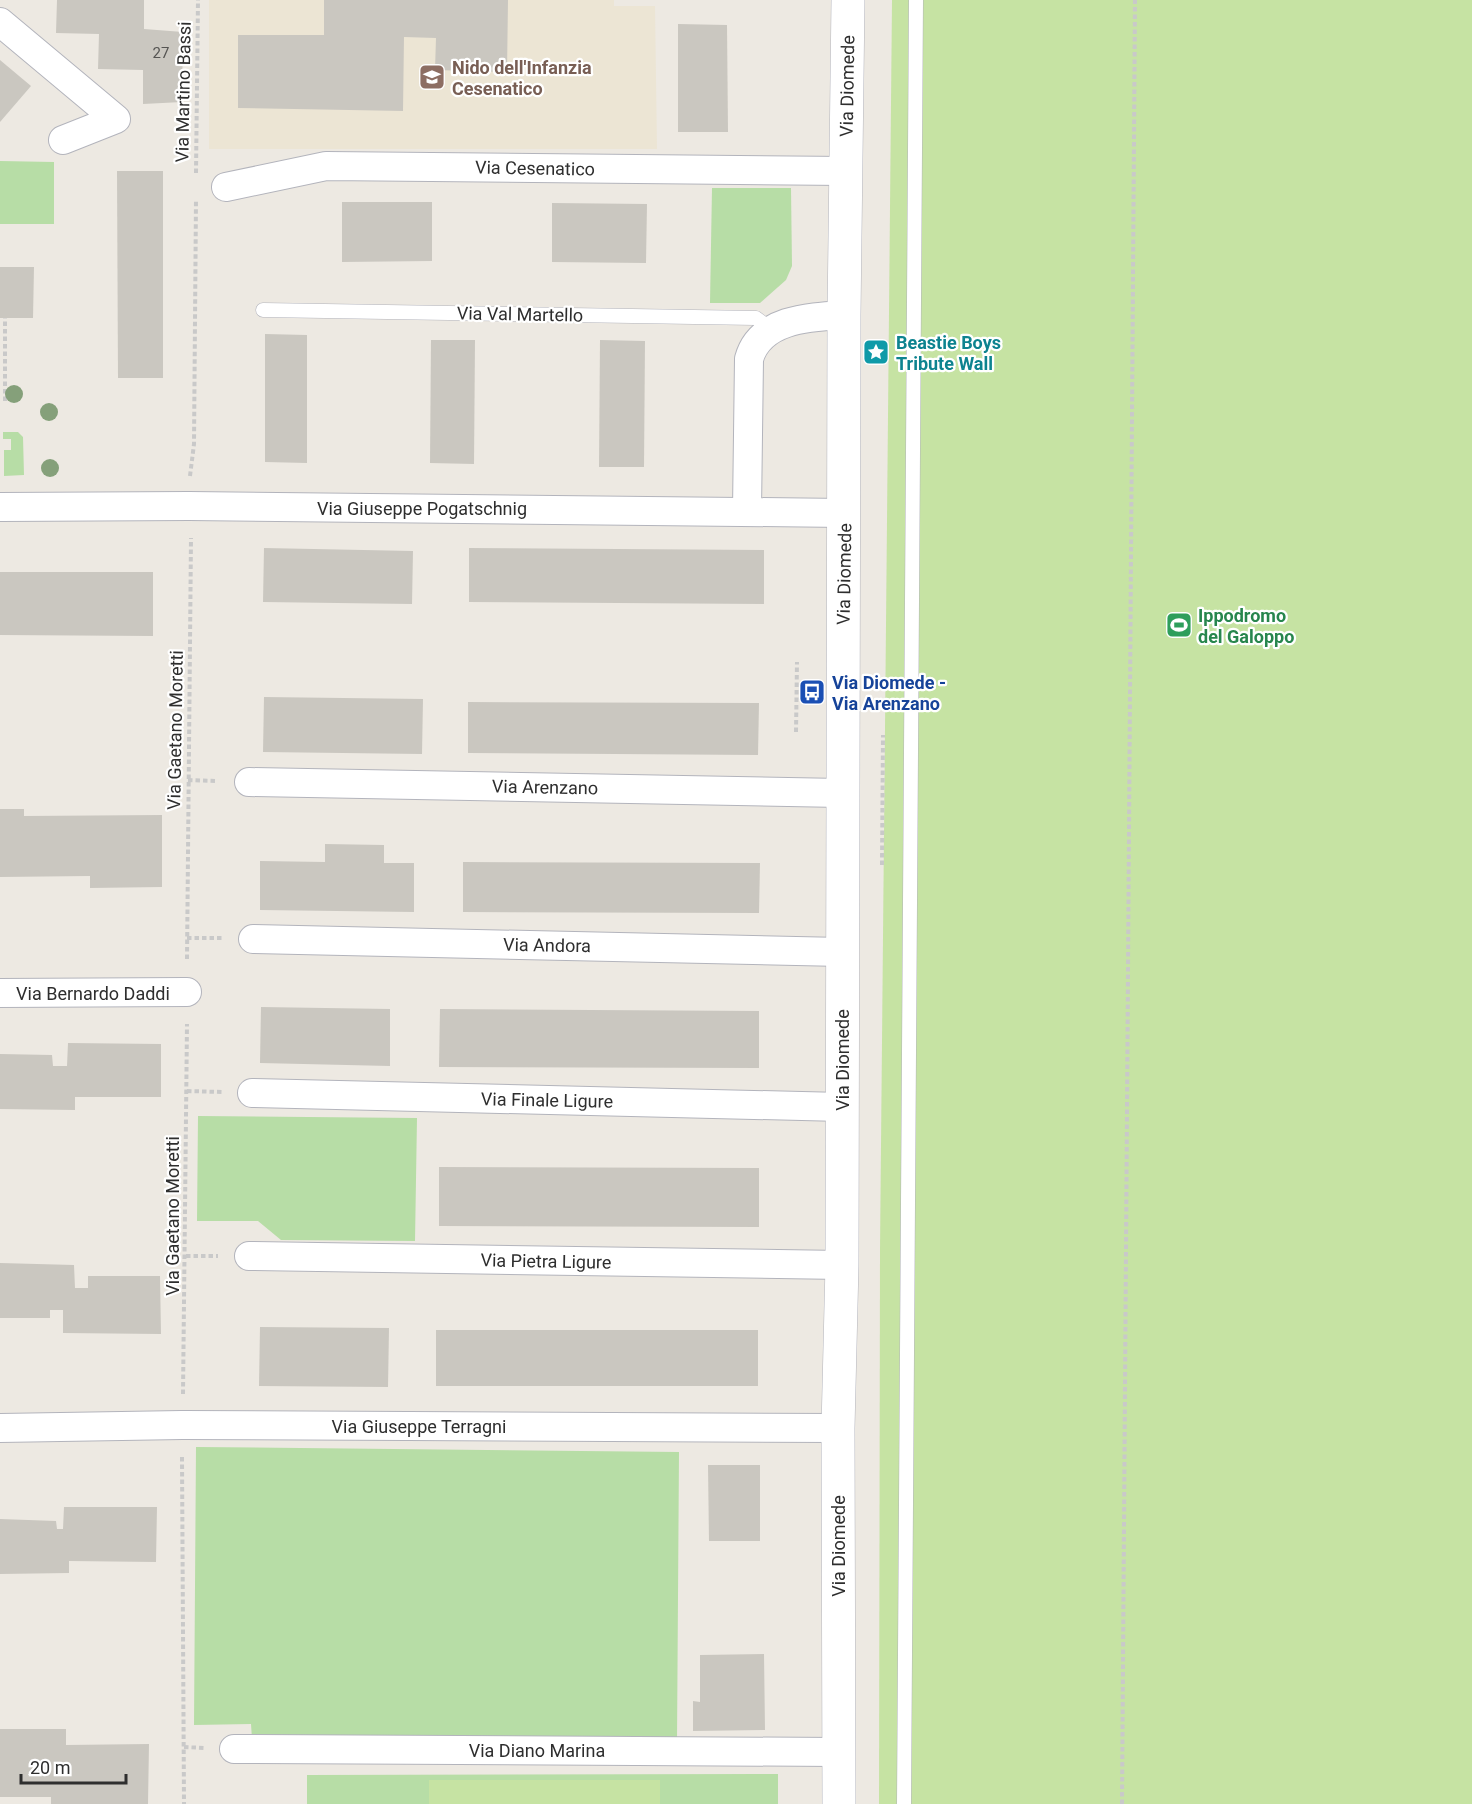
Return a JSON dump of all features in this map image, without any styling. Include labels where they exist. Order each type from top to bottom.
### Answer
[{"type":"street","name":"Via Diomede","points":[[838,1804],[838,1428],[842,1265],[844,315],[848,0]]},
{"type":"street","points":[[0,22],[116,118],[63,140]]},
{"type":"street","name":"Via Cesenatico","points":[[226,187],[326,166],[846,171]]},
{"type":"street","points":[[747,510],[749,359],[756,342],[772,330],[799,318],[844,315]]},
{"type":"street","name":"Via Giuseppe Pogatschnig","points":[[0,507],[747,510],[845,513]]},
{"type":"street","name":"Via Arenzano","points":[[249,782],[842,792]]},
{"type":"street","name":"Via Andora","points":[[253,939],[842,952]]},
{"type":"street","name":"Via Bernardo Daddi","points":[[0,993],[187,992]]},
{"type":"street","name":"Via Finale Ligure","points":[[252,1093],[842,1107]]},
{"type":"street","name":"Via Pietra Ligure","points":[[249,1257],[842,1265]]},
{"type":"street","name":"Via Giuseppe Terragni","points":[[0,1428],[194,1425],[838,1428]]},
{"type":"street","name":"Via Diano Marina","points":[[234,1749],[839,1752]]},
{"type":"lane","points":[[904,1804],[916,0]]},
{"type":"lane","name":"Via Val Martello","points":[[263,310],[756,318],[772,330]]},
{"type":"path","name":"Via Martino Bassi","points":[[196,176],[198,0]]},
{"type":"path","points":[[1122,1804],[1135,0]]},
{"type":"path","points":[[190,481],[194,444],[196,195]]},
{"type":"path","points":[[5,318],[5,401]]},
{"type":"path","name":"Via Gaetano Moretti","points":[[187,938],[191,533]]},
{"type":"path","points":[[796,732],[797,662]]},
{"type":"path","points":[[882,735],[882,865]]},
{"type":"path","name":"Via Gaetano Moretti","points":[[183,1404],[187,992]]},
{"type":"path","points":[[182,1454],[184,1804]]},
{"type":"shaded area","name":"Nido dell'Infanzia Cesenatico","points":[[209,0],[614,0],[614,6],[655,6],[657,149],[209,149]]},
{"type":"green space","name":"Ippodromo del Galoppo","points":[[892,0],[1472,0],[1472,1804],[879,1804],[880,1250]]},
{"type":"green space","points":[[0,161],[54,162],[54,224],[0,224]]},
{"type":"green space","points":[[712,188],[791,188],[792,266],[786,280],[760,303],[710,303]]},
{"type":"green space","points":[[3,432],[18,432],[23,437],[24,475],[4,476],[4,450],[11,450],[11,439],[3,439]]},
{"type":"green space","points":[[198,1116],[417,1118],[415,1241],[281,1240],[258,1221],[197,1221]]},
{"type":"green space","points":[[196,1447],[679,1452],[677,1741],[252,1739],[251,1724],[194,1725]]},
{"type":"green space","points":[[778,1774],[778,1804],[307,1804],[307,1775]]},
{"type":"green space","points":[[429,1780],[660,1780],[660,1804],[429,1804]]},
{"type":"building","points":[[57,0],[144,0],[144,29],[183,32],[182,102],[143,104],[143,70],[98,69],[99,34],[56,33]]},
{"type":"building","points":[[324,0],[508,0],[507,72],[435,70],[436,38],[404,37],[403,111],[238,108],[238,35],[324,35]]},
{"type":"building","points":[[678,24],[727,25],[728,132],[678,132]]},
{"type":"building","points":[[0,60],[31,86],[0,122]]},
{"type":"building","points":[[117,171],[163,171],[163,378],[118,378]]},
{"type":"building","points":[[342,202],[432,202],[432,261],[342,262]]},
{"type":"building","points":[[552,203],[647,204],[646,263],[552,262]]},
{"type":"building","points":[[0,267],[34,267],[33,318],[0,318]]},
{"type":"building","points":[[265,334],[307,335],[307,463],[265,462]]},
{"type":"building","points":[[431,340],[475,340],[474,464],[430,463]]},
{"type":"building","points":[[600,340],[645,341],[644,467],[599,467]]},
{"type":"building","points":[[264,548],[413,551],[412,604],[263,602]]},
{"type":"building","points":[[469,548],[764,550],[764,604],[469,602]]},
{"type":"building","points":[[0,572],[153,572],[153,636],[0,635]]},
{"type":"building","points":[[264,697],[423,699],[422,754],[263,752]]},
{"type":"building","points":[[468,702],[759,703],[758,755],[468,753]]},
{"type":"building","points":[[0,809],[24,809],[24,816],[162,815],[162,887],[90,888],[90,876],[0,877]]},
{"type":"building","points":[[325,844],[384,845],[384,863],[414,863],[414,912],[260,910],[260,861],[325,862]]},
{"type":"building","points":[[463,862],[760,863],[759,913],[463,912]]},
{"type":"building","points":[[261,1007],[390,1009],[390,1066],[260,1063]]},
{"type":"building","points":[[440,1009],[759,1011],[759,1068],[439,1067]]},
{"type":"building","points":[[68,1043],[161,1044],[161,1097],[75,1097],[75,1110],[0,1109],[0,1054],[52,1055],[53,1066],[67,1066]]},
{"type":"building","points":[[439,1167],[759,1168],[759,1227],[439,1226]]},
{"type":"building","points":[[0,1263],[74,1265],[75,1288],[88,1288],[88,1276],[160,1276],[161,1334],[63,1333],[63,1310],[50,1310],[50,1318],[0,1318]]},
{"type":"building","points":[[260,1327],[389,1328],[388,1387],[259,1386]]},
{"type":"building","points":[[436,1330],[758,1330],[758,1386],[436,1386]]},
{"type":"building","points":[[708,1465],[760,1465],[760,1541],[709,1541]]},
{"type":"building","points":[[64,1507],[157,1507],[156,1562],[69,1561],[69,1573],[0,1574],[0,1519],[56,1521],[57,1529],[63,1529]]},
{"type":"building","points":[[764,1654],[765,1730],[693,1731],[693,1701],[700,1702],[700,1655]]},
{"type":"building","points":[[0,1729],[66,1729],[66,1745],[149,1744],[148,1804],[51,1804],[51,1797],[0,1797]]},
{"type":"place","name":"Nido dell'Infanzia Cesenatico","points":[[432,77]]},
{"type":"place","name":"Beastie Boys Tribute Wall","points":[[876,352]]},
{"type":"place","name":"Ippodromo del Galoppo","points":[[1179,625]]},
{"type":"place","name":"Via Diomede - Via Arenzano","points":[[812,692]]}]
